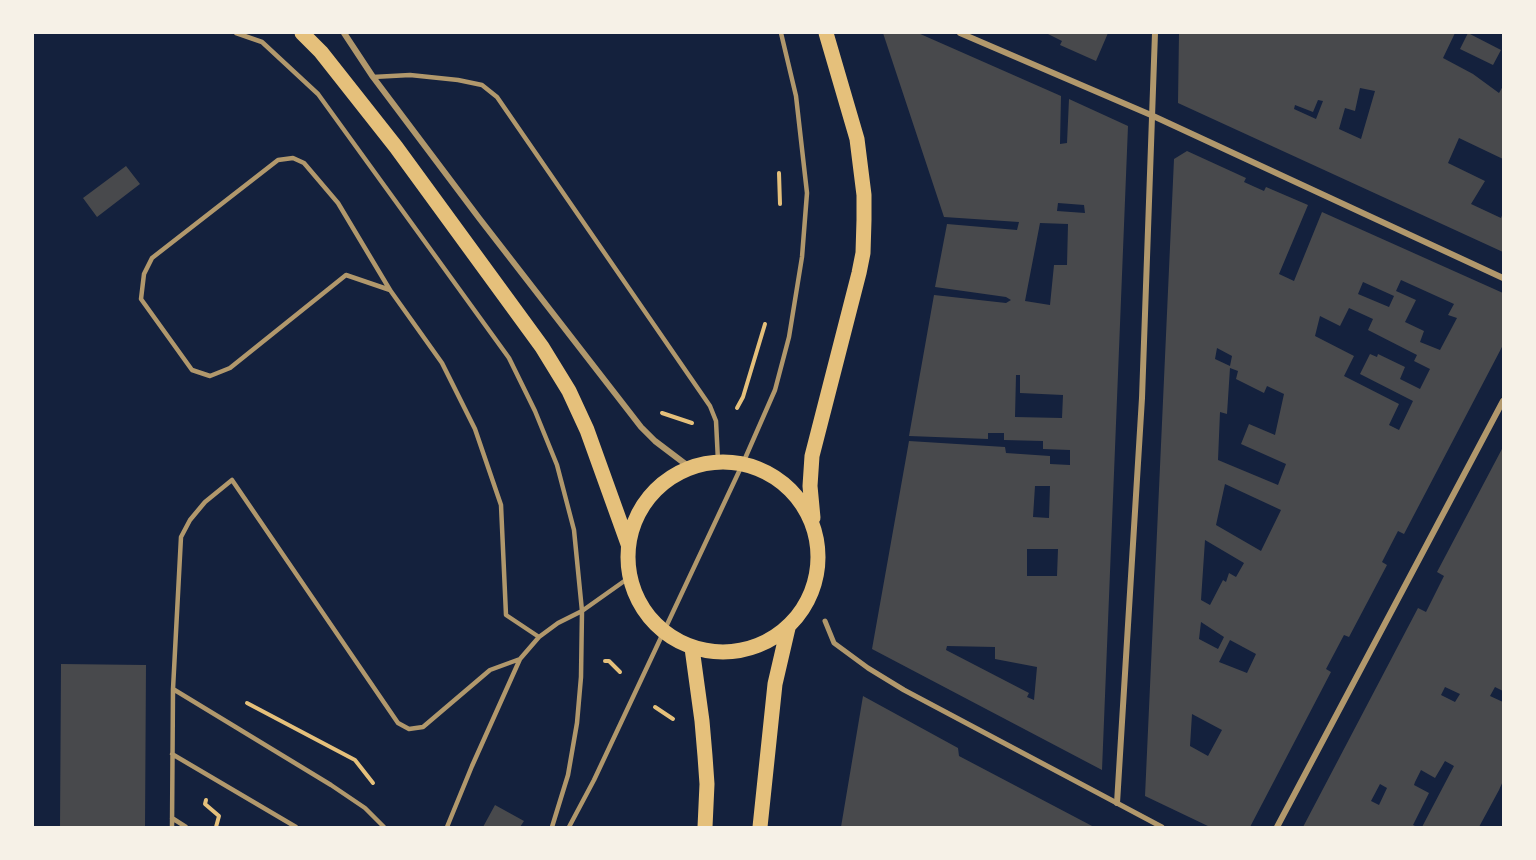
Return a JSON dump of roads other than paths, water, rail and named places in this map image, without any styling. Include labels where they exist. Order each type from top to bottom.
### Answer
[{"type":"main road","points":[[303,33],[321,52],[396,147],[542,347],[569,391],[587,430],[628,544],[630,577],[642,608],[663,632],[676,641],[692,648],[717,653],[742,651],[766,643],[788,628],[805,607],[815,581],[819,554],[810,486],[812,456],[859,273],[863,253],[864,220],[864,186],[857,139],[826,33]]},
{"type":"main road","points":[[628,544],[635,518],[650,496],[669,478],[688,466],[718,461],[743,463],[774,475],[799,498],[814,527]]},
{"type":"main road","points":[[760,827],[775,684],[788,628]]},
{"type":"main road","points":[[692,648],[703,733],[706,784],[705,827]]},
{"type":"street","points":[[344,33],[373,77],[640,427],[688,466]]},
{"type":"street","points":[[960,33],[1151,115],[1503,278]]},
{"type":"street","points":[[1118,803],[1142,398],[1155,33]]},
{"type":"street","points":[[1277,827],[1503,401]]},
{"type":"street","points":[[825,621],[834,643],[868,668],[904,690],[1162,827]]},
{"type":"lane","points":[[236,33],[262,42],[318,94],[509,358],[535,411],[557,465],[574,530],[582,611],[581,677],[577,723],[568,775],[552,827]]},
{"type":"lane","points":[[569,827],[594,780],[775,390],[789,337],[802,257],[807,193],[796,96],[781,33]]},
{"type":"lane","points":[[373,77],[410,75],[458,80],[482,85],[496,97],[710,406],[716,421],[718,461]]},
{"type":"lane","points":[[390,290],[346,275],[230,368],[210,376],[192,370],[141,299],[144,274],[152,258],[278,160],[293,158],[304,163],[338,203],[390,290],[442,363],[475,429],[501,505],[506,615],[539,637]]},
{"type":"lane","points":[[172,827],[173,689],[181,537],[190,520],[205,502],[232,480],[398,723],[409,729],[423,727],[490,670],[520,659]]},
{"type":"lane","points":[[447,827],[520,659],[539,637],[558,623],[582,611],[630,577]]},
{"type":"lane","points":[[173,689],[331,784],[365,808],[384,827]]},
{"type":"lane","points":[[172,754],[297,827]]},
{"type":"lane","points":[[172,818],[186,827]]}]
